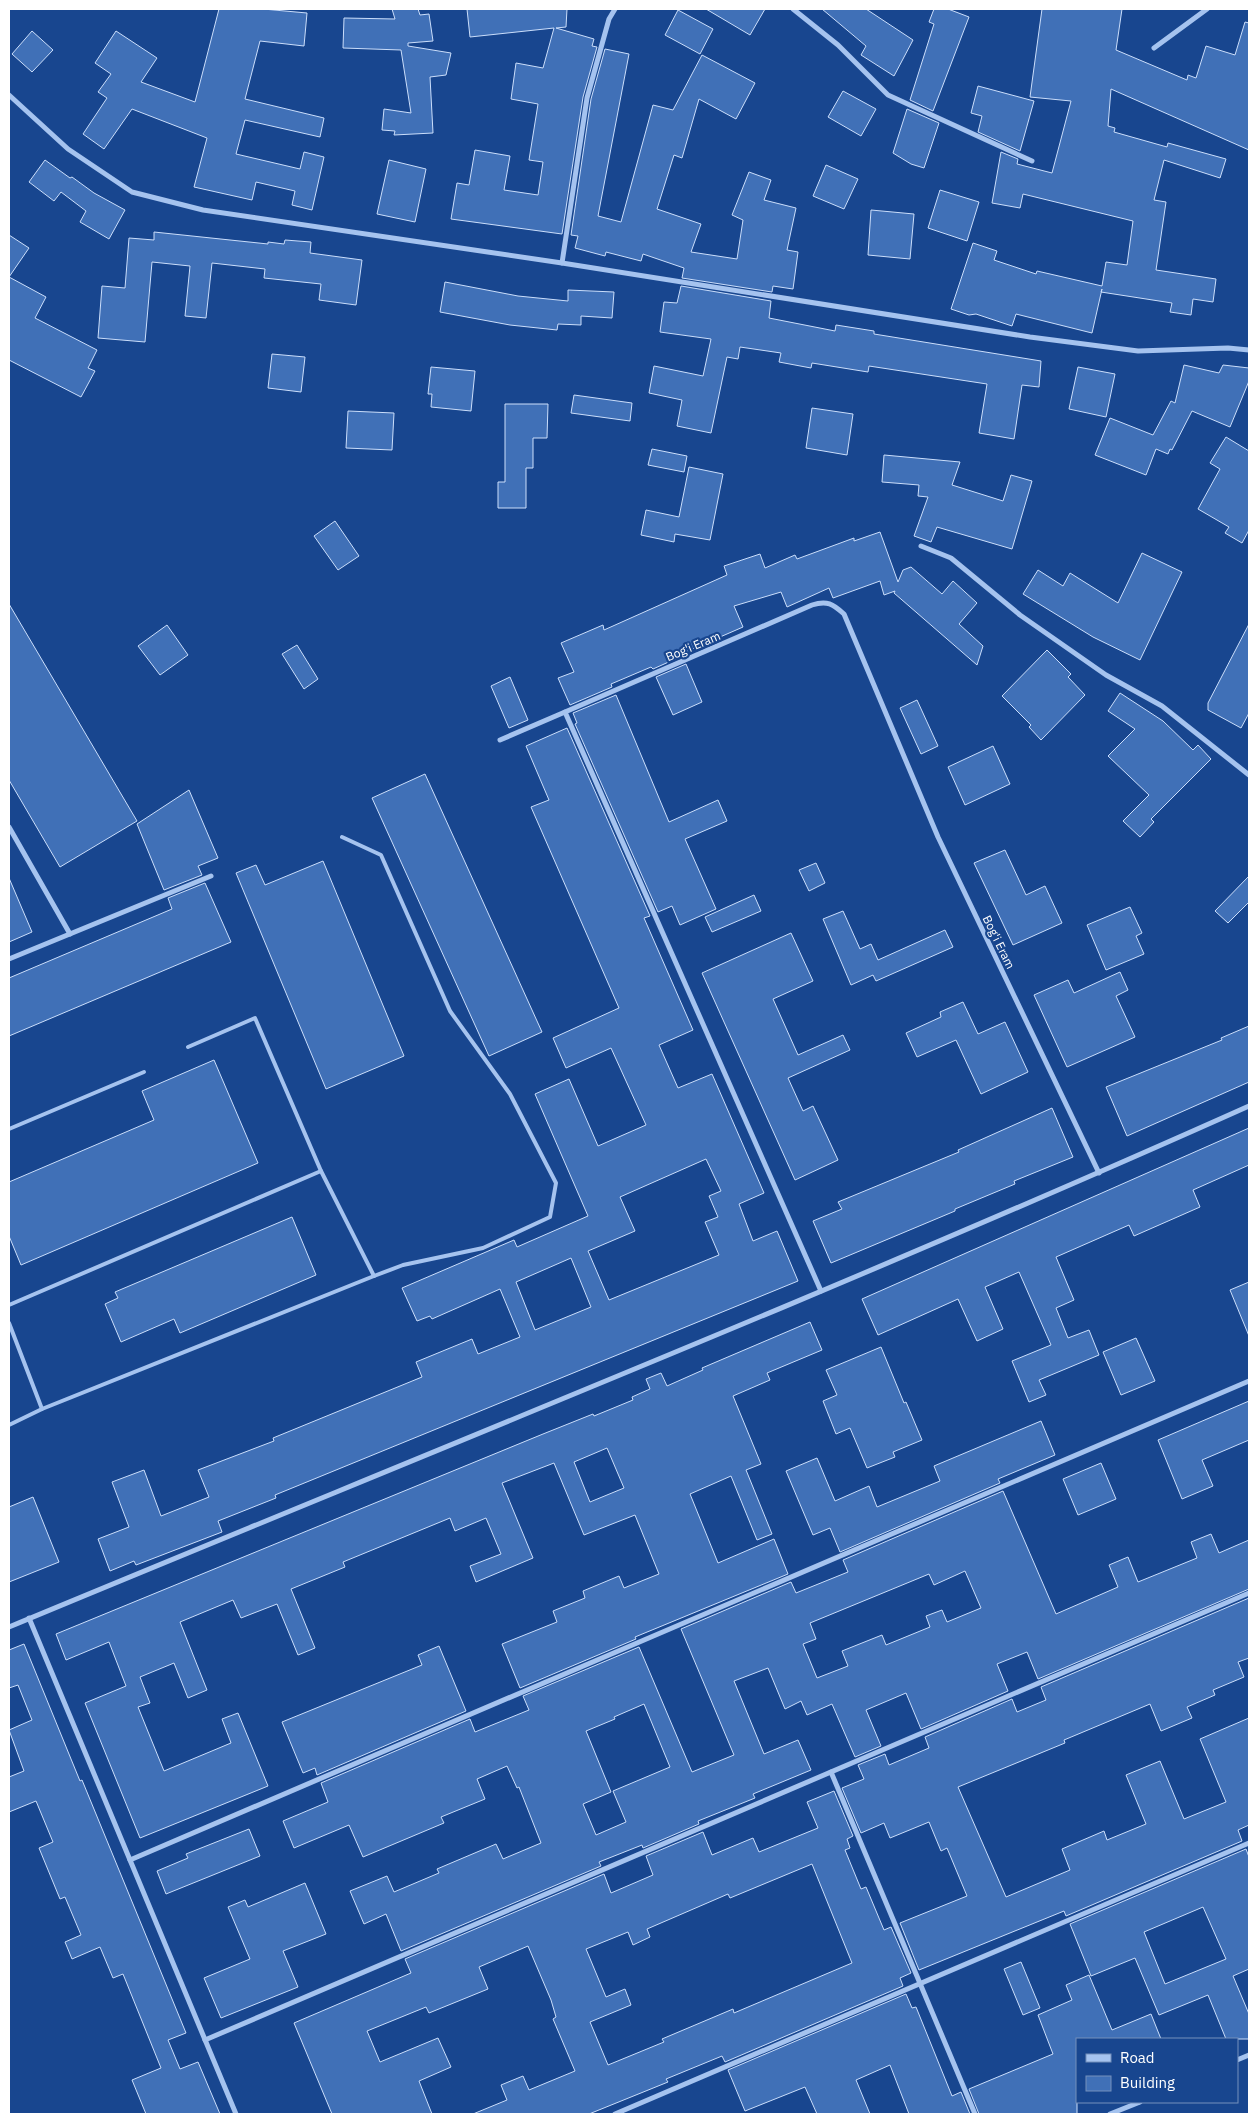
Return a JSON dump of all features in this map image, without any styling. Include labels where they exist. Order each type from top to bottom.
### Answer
[{"type":"street","points":[[562,263],[587,98],[609,19],[615,9]]},
{"type":"street","points":[[793,9],[838,45],[888,95],[1032,161]]},
{"type":"street","points":[[1154,48],[1203,14],[1207,9]]},
{"type":"street","points":[[9,95],[68,149],[132,192],[203,210],[562,263],[1030,337],[1128,349],[1228,348],[1249,350]]},
{"type":"street","points":[[921,546],[951,558],[1020,615],[1106,675],[1162,706],[1249,775]]},
{"type":"street","name":"Bog'i Eram","points":[[500,740],[812,605],[822,602],[833,604],[844,614],[938,837],[1099,1173]]},
{"type":"street","points":[[565,712],[820,1291]]},
{"type":"street","points":[[9,827],[70,934]]},
{"type":"street","points":[[9,959],[211,876]]},
{"type":"street","points":[[9,1627],[820,1291],[1099,1173],[1249,1106]]},
{"type":"street","points":[[130,1860],[1249,1381]]},
{"type":"street","points":[[206,2040],[1249,1593]]},
{"type":"street","points":[[29,1618],[236,2114]]},
{"type":"street","points":[[831,1772],[975,2114]]},
{"type":"street","points":[[614,2114],[1249,1843]]},
{"type":"street","points":[[1110,2114],[1138,2103]]},
{"type":"lane","points":[[9,1425],[374,1276],[403,1265],[483,1248],[550,1217],[556,1183],[510,1094],[450,1011],[381,855],[342,837]]},
{"type":"lane","points":[[188,1047],[255,1018],[321,1171],[374,1276]]},
{"type":"lane","points":[[9,1129],[144,1072]]},
{"type":"lane","points":[[9,1305],[321,1171]]},
{"type":"lane","points":[[9,1323],[42,1410]]},
{"type":"building","points":[[219,9],[263,9],[307,13],[304,46],[260,41],[245,99],[324,118],[320,137],[245,120],[236,154],[300,169],[304,152],[324,157],[312,210],[292,205],[295,191],[256,182],[252,200],[194,187],[207,138],[132,109],[104,149],[83,134],[107,98],[98,92],[111,74],[95,63],[116,31],[157,58],[141,82],[195,102]]},
{"type":"building","points":[[392,9],[418,9],[420,15],[429,14],[433,41],[408,43],[408,46],[451,53],[446,75],[430,77],[433,133],[394,135],[395,131],[382,130],[384,109],[411,113],[401,50],[343,48],[344,18],[395,19]]},
{"type":"building","points":[[467,9],[567,9],[566,27],[556,28],[594,39],[592,46],[597,47],[583,97],[562,234],[451,219],[457,183],[469,185],[475,150],[510,156],[504,190],[538,195],[543,162],[529,160],[538,104],[511,99],[516,63],[543,68],[554,28],[470,37]]},
{"type":"building","points":[[706,9],[765,9],[750,35]]},
{"type":"building","points":[[822,9],[866,9],[913,40],[894,76],[861,55],[866,46]]},
{"type":"building","points":[[934,9],[948,9],[969,17],[933,111],[910,100],[934,24],[929,22]]},
{"type":"building","points":[[1042,9],[1122,9],[1116,50],[1187,80],[1188,75],[1196,78],[1206,46],[1235,55],[1245,22],[1249,23],[1249,150],[1111,89],[1108,126],[1115,128],[1114,132],[1167,147],[1168,143],[1226,159],[1220,178],[1164,160],[1154,200],[1166,202],[1156,270],[1216,279],[1213,302],[1193,299],[1191,315],[1170,312],[1172,303],[1101,292],[1092,333],[1016,314],[1012,326],[976,314],[969,315],[951,309],[973,243],[997,251],[994,260],[1036,274],[1037,271],[1102,286],[1106,262],[1127,265],[1133,221],[1023,194],[1020,208],[992,203],[1001,152],[1018,159],[1017,164],[1052,173],[1071,101],[1030,97]]},
{"type":"building","points":[[678,10],[713,29],[700,54],[665,35]]},
{"type":"building","points":[[32,31],[53,50],[32,72],[12,54]]},
{"type":"building","points":[[605,49],[629,54],[598,216],[621,222],[653,105],[673,110],[702,55],[755,83],[736,119],[699,99],[682,158],[674,155],[657,209],[701,224],[691,252],[737,259],[743,220],[732,215],[749,172],[771,180],[764,200],[796,208],[787,250],[798,252],[793,289],[773,286],[772,292],[682,278],[684,268],[643,254],[641,261],[606,252],[605,256],[575,248],[578,236],[571,235],[591,99]]},
{"type":"building","points":[[978,86],[1034,101],[1020,151],[978,132],[982,116],[971,113]]},
{"type":"building","points":[[843,91],[876,109],[861,136],[828,117]]},
{"type":"building","points":[[907,109],[939,123],[924,168],[911,164],[893,153]]},
{"type":"building","points":[[45,160],[94,193],[125,210],[109,239],[80,222],[86,211],[61,192],[54,201],[29,182]]},
{"type":"building","points":[[389,160],[426,169],[415,222],[377,214]]},
{"type":"building","points":[[826,165],[858,179],[844,209],[813,196]]},
{"type":"building","points":[[940,190],[979,202],[967,241],[928,228]]},
{"type":"building","points":[[871,210],[914,214],[910,259],[868,255]]},
{"type":"building","points":[[154,232],[268,244],[268,242],[284,244],[285,240],[311,242],[310,253],[362,260],[356,305],[319,300],[321,284],[264,278],[265,269],[212,263],[206,318],[185,316],[190,266],[152,262],[145,342],[98,338],[102,286],[125,288],[129,238],[154,240]]},
{"type":"building","points":[[9,235],[29,248],[9,277]]},
{"type":"building","points":[[9,277],[46,297],[35,318],[97,350],[88,368],[95,371],[81,397],[9,360]]},
{"type":"building","points":[[445,282],[518,296],[568,301],[568,290],[614,292],[612,318],[581,316],[581,325],[558,324],[557,330],[510,325],[440,312]]},
{"type":"building","points":[[681,286],[771,301],[769,318],[835,331],[836,325],[874,331],[874,334],[1041,361],[1039,387],[1022,385],[1014,439],[979,433],[987,384],[869,366],[868,372],[812,363],[811,368],[779,362],[781,353],[740,347],[738,359],[727,357],[711,433],[677,426],[682,400],[649,393],[654,366],[703,376],[711,339],[660,332],[664,302],[677,303]]},
{"type":"building","points":[[272,354],[305,357],[301,392],[268,388]]},
{"type":"building","points":[[1184,365],[1219,373],[1223,365],[1249,368],[1249,381],[1230,427],[1192,411],[1172,450],[1170,449],[1168,454],[1156,449],[1146,475],[1095,455],[1110,418],[1153,435],[1171,401],[1175,403]]},
{"type":"building","points":[[431,367],[475,371],[471,411],[431,407],[432,394],[428,394]]},
{"type":"building","points":[[1078,367],[1115,374],[1106,417],[1069,409]]},
{"type":"building","points":[[574,395],[632,403],[630,421],[571,413]]},
{"type":"building","points":[[505,404],[548,404],[547,438],[533,438],[533,468],[526,468],[526,508],[498,508],[498,482],[505,482]]},
{"type":"building","points":[[812,408],[853,414],[847,455],[806,448]]},
{"type":"building","points":[[348,411],[394,413],[392,450],[346,448]]},
{"type":"building","points":[[1226,437],[1249,451],[1249,530],[1242,543],[1225,533],[1229,527],[1198,509],[1220,469],[1210,463]]},
{"type":"building","points":[[652,449],[687,456],[684,472],[648,465]]},
{"type":"building","points":[[884,455],[960,462],[952,485],[1003,501],[1011,475],[1032,481],[1012,549],[937,527],[931,542],[914,536],[928,497],[918,496],[919,485],[882,482]]},
{"type":"building","points":[[689,467],[723,474],[710,540],[675,534],[674,542],[641,535],[646,510],[679,517]]},
{"type":"building","points":[[335,521],[359,556],[338,570],[314,536]]},
{"type":"building","points":[[880,532],[898,582],[903,570],[911,567],[942,594],[953,581],[977,603],[959,624],[983,646],[977,665],[894,593],[895,591],[884,595],[880,581],[833,598],[829,588],[787,607],[781,592],[734,606],[743,627],[681,654],[682,656],[653,669],[651,667],[611,684],[612,687],[570,705],[558,678],[574,672],[561,643],[603,625],[604,630],[727,575],[724,566],[760,554],[765,568],[795,555],[797,559],[854,538],[854,541]]},
{"type":"building","points":[[1142,553],[1182,572],[1140,660],[1093,637],[1023,594],[1038,570],[1063,586],[1070,573],[1118,603]]},
{"type":"building","points":[[9,604],[137,821],[60,867],[9,780]]},
{"type":"building","points":[[1249,624],[1249,713],[1241,728],[1208,710],[1208,703]]},
{"type":"building","points":[[167,625],[188,655],[160,675],[138,646]]},
{"type":"building","points":[[297,645],[318,679],[304,689],[282,654]]},
{"type":"building","points":[[1047,650],[1071,674],[1068,677],[1085,695],[1041,740],[1029,727],[1031,725],[1002,696]]},
{"type":"building","points":[[686,664],[702,702],[673,715],[656,677]]},
{"type":"building","points":[[510,677],[528,720],[509,728],[491,686]]},
{"type":"building","points":[[1120,693],[1163,721],[1193,750],[1198,745],[1211,759],[1151,819],[1154,822],[1140,837],[1123,821],[1149,795],[1108,756],[1135,729],[1108,711]]},
{"type":"building","points":[[616,695],[669,822],[718,800],[727,821],[685,839],[716,909],[680,925],[672,906],[658,912],[575,724],[577,723],[573,713]]},
{"type":"building","points":[[917,700],[938,746],[921,754],[900,708]]},
{"type":"building","points":[[567,728],[650,916],[644,918],[693,1030],[659,1045],[678,1088],[712,1074],[764,1193],[739,1204],[753,1241],[777,1231],[798,1281],[275,1495],[276,1498],[218,1521],[222,1532],[136,1565],[134,1561],[110,1571],[98,1539],[129,1527],[112,1482],[144,1470],[161,1516],[209,1497],[198,1470],[274,1441],[273,1438],[422,1377],[416,1362],[472,1339],[478,1354],[520,1337],[500,1289],[432,1319],[430,1316],[417,1321],[402,1288],[514,1240],[517,1247],[588,1216],[535,1094],[569,1079],[598,1146],[646,1125],[611,1048],[566,1068],[553,1038],[619,1008],[531,807],[549,800],[526,746]],"holes":[[[706,1159],[721,1191],[709,1196],[718,1217],[705,1222],[719,1255],[609,1300],[588,1251],[635,1231],[620,1197]],[[571,1258],[591,1307],[535,1330],[516,1282]]]},
{"type":"building","points":[[993,746],[1010,784],[965,805],[948,767]]},
{"type":"building","points":[[425,774],[542,1032],[489,1056],[372,798]]},
{"type":"building","points":[[189,790],[218,858],[198,866],[202,875],[164,890],[137,824]]},
{"type":"building","points":[[1005,850],[1026,895],[1045,886],[1062,923],[1013,945],[974,863]]},
{"type":"building","points":[[323,861],[404,1056],[326,1089],[236,873],[256,865],[265,885]]},
{"type":"building","points":[[816,863],[825,883],[809,891],[799,870]]},
{"type":"building","points":[[1249,876],[1249,902],[1228,923],[1215,911]]},
{"type":"building","points":[[9,878],[32,932],[9,942]]},
{"type":"building","points":[[205,883],[231,942],[9,1036],[9,978],[172,909],[168,898]]},
{"type":"building","points":[[754,895],[761,911],[712,932],[705,917]]},
{"type":"building","points":[[1130,907],[1142,933],[1136,936],[1144,954],[1106,970],[1087,925]]},
{"type":"building","points":[[843,911],[860,949],[871,944],[878,960],[945,930],[953,947],[876,981],[873,975],[851,985],[823,919]]},
{"type":"building","points":[[791,933],[813,981],[773,999],[798,1055],[843,1035],[850,1050],[788,1078],[803,1111],[813,1106],[838,1160],[795,1180],[702,973]]},
{"type":"building","points":[[1120,972],[1128,990],[1116,996],[1135,1037],[1067,1067],[1034,995],[1068,980],[1074,993]]},
{"type":"building","points":[[963,1002],[978,1034],[1005,1022],[1028,1072],[981,1094],[956,1040],[917,1057],[906,1033],[941,1017],[940,1012]]},
{"type":"building","points":[[1249,1026],[1249,1082],[1127,1136],[1106,1087],[1222,1040],[1221,1038]]},
{"type":"building","points":[[214,1060],[258,1163],[21,1265],[9,1236],[9,1182],[154,1120],[142,1091]]},
{"type":"building","points":[[1052,1108],[1073,1157],[1014,1181],[1015,1184],[955,1209],[955,1211],[831,1263],[813,1221],[842,1209],[838,1202],[959,1152],[958,1150]]},
{"type":"building","points":[[1249,1128],[1249,1165],[1193,1190],[1200,1207],[1134,1236],[1129,1225],[1056,1257],[1074,1300],[1056,1308],[1068,1338],[1089,1330],[1099,1355],[1039,1380],[1046,1395],[1029,1402],[1012,1361],[1051,1345],[1019,1272],[985,1287],[1003,1329],[977,1341],[958,1299],[878,1335],[862,1299]]},
{"type":"building","points":[[292,1217],[316,1275],[180,1333],[174,1319],[121,1342],[105,1304],[118,1298],[115,1292]]},
{"type":"building","points":[[1249,1282],[1249,1336],[1230,1290]]},
{"type":"building","points":[[810,1322],[822,1350],[767,1373],[770,1380],[733,1396],[761,1464],[746,1470],[772,1534],[757,1540],[731,1476],[690,1494],[718,1563],[774,1539],[788,1574],[635,1637],[636,1639],[520,1688],[502,1644],[557,1622],[553,1611],[585,1598],[583,1591],[619,1576],[624,1588],[659,1574],[635,1515],[584,1535],[554,1463],[502,1483],[533,1558],[476,1582],[470,1566],[501,1554],[486,1518],[455,1531],[450,1518],[343,1562],[345,1567],[291,1589],[315,1648],[298,1655],[277,1604],[241,1618],[233,1600],[180,1622],[207,1690],[188,1698],[174,1663],[140,1677],[150,1703],[138,1707],[164,1771],[231,1743],[222,1719],[238,1713],[268,1786],[140,1838],[85,1703],[126,1686],[109,1642],[66,1660],[56,1634],[543,1434],[633,1400],[632,1397],[650,1389],[646,1379],[661,1373],[667,1386],[703,1370],[702,1368]],"holes":[[[607,1448],[624,1488],[590,1502],[574,1462]]]},
{"type":"building","points":[[1136,1338],[1155,1381],[1121,1395],[1103,1352]]},
{"type":"building","points":[[881,1347],[904,1403],[906,1402],[922,1440],[893,1452],[895,1457],[867,1468],[850,1428],[836,1434],[823,1401],[837,1395],[826,1370]]},
{"type":"building","points":[[1249,1401],[1249,1440],[1202,1460],[1213,1486],[1182,1499],[1158,1440]]},
{"type":"building","points":[[1041,1421],[1055,1455],[998,1479],[1000,1483],[840,1552],[830,1528],[813,1535],[786,1471],[817,1458],[835,1501],[869,1486],[877,1507],[940,1481],[934,1466]]},
{"type":"building","points":[[1101,1463],[1116,1499],[1078,1515],[1063,1479]]},
{"type":"building","points":[[1003,1491],[1056,1614],[1118,1587],[1109,1565],[1128,1557],[1138,1582],[1197,1558],[1191,1542],[1211,1534],[1219,1553],[1249,1540],[1249,1589],[1038,1679],[1027,1652],[997,1664],[1008,1691],[921,1729],[906,1693],[866,1710],[881,1746],[855,1757],[832,1704],[807,1715],[801,1701],[785,1709],[768,1668],[734,1681],[764,1754],[798,1740],[811,1770],[753,1794],[755,1798],[698,1821],[699,1824],[643,1848],[642,1845],[599,1862],[601,1866],[401,1951],[386,1914],[364,1924],[350,1891],[387,1876],[394,1892],[439,1873],[437,1869],[496,1844],[503,1859],[541,1843],[519,1787],[517,1788],[507,1766],[477,1779],[485,1799],[441,1817],[444,1823],[363,1857],[349,1825],[294,1848],[283,1821],[328,1802],[321,1783],[470,1719],[475,1732],[529,1710],[523,1696],[639,1647],[692,1772],[734,1755],[681,1629],[791,1582],[796,1593],[848,1572],[843,1560]],"holes":[[[965,1571],[981,1608],[947,1622],[942,1610],[926,1616],[930,1627],[886,1645],[882,1635],[842,1651],[848,1666],[817,1678],[803,1644],[816,1639],[810,1623],[929,1574],[934,1585]],[[644,1704],[670,1767],[613,1791],[626,1822],[596,1835],[583,1804],[611,1792],[586,1731]]]},
{"type":"building","points":[[33,1497],[59,1562],[9,1582],[9,1507]]},
{"type":"building","points":[[1249,1598],[1249,1658],[1238,1662],[1244,1677],[1213,1690],[1215,1695],[1187,1707],[1192,1718],[1161,1731],[1150,1704],[1064,1740],[1065,1743],[958,1787],[1006,1897],[1070,1870],[1062,1849],[1104,1831],[1107,1840],[1146,1824],[1126,1775],[1160,1761],[1184,1819],[1226,1802],[1200,1739],[1249,1718],[1249,1825],[1238,1830],[1242,1841],[1066,1916],[1064,1911],[919,1970],[900,1923],[967,1896],[947,1848],[941,1851],[929,1822],[890,1838],[884,1823],[861,1833],[842,1788],[864,1779],[858,1765],[885,1754],[889,1765],[929,1748],[925,1737],[1012,1699],[1017,1712],[1046,1700],[1041,1687]]},
{"type":"building","points":[[24,1644],[186,2033],[168,2040],[180,2069],[198,2062],[220,2114],[146,2114],[132,2080],[161,2068],[123,1974],[113,1978],[100,1947],[72,1959],[65,1942],[81,1935],[65,1897],[60,1899],[39,1848],[53,1842],[36,1801],[9,1812],[9,1777],[24,1771],[9,1730],[32,1720],[18,1685],[9,1688],[9,1650]]},
{"type":"building","points":[[439,1646],[466,1711],[317,1775],[315,1768],[303,1773],[282,1722],[422,1665],[418,1655]]},
{"type":"building","points":[[834,1791],[853,1836],[847,1839],[850,1848],[845,1850],[861,1889],[866,1887],[884,1930],[891,1927],[911,1973],[900,1978],[903,1986],[725,2062],[722,2056],[666,2079],[668,2082],[589,2114],[473,2114],[507,2100],[501,2085],[523,2076],[529,2090],[575,2071],[553,2019],[556,2017],[551,2000],[528,1946],[479,1967],[488,1989],[429,2013],[426,2007],[367,2031],[380,2062],[438,2038],[451,2067],[419,2081],[432,2114],[332,2114],[294,2023],[411,1973],[405,1959],[604,1874],[611,1893],[653,1875],[646,1856],[703,1832],[712,1855],[753,1838],[759,1852],[818,1828],[807,1802]],"holes":[[[812,1864],[852,1963],[734,2013],[733,2009],[662,2039],[664,2042],[608,2065],[590,2022],[631,2005],[625,1989],[606,1997],[586,1949],[628,1932],[633,1945],[650,1937],[647,1929],[728,1894],[730,1898]]]},
{"type":"building","points":[[249,1829],[260,1856],[166,1894],[157,1871],[188,1858],[186,1854]]},
{"type":"building","points":[[1246,1849],[1249,1857],[1249,1969],[1233,1976],[1249,2014],[1249,2039],[1226,2038],[1208,1995],[1159,2015],[1135,1958],[1091,1976],[1070,1924]],"holes":[[[1203,1907],[1226,1959],[1165,1984],[1144,1932]]]},
{"type":"building","points":[[305,1883],[326,1934],[283,1951],[298,1987],[221,2018],[204,1978],[250,1959],[228,1907],[245,1900],[248,1907]]},
{"type":"building","points":[[1021,1962],[1040,2008],[1023,2015],[1004,1969]]},
{"type":"building","points":[[1089,1975],[1112,2030],[1151,2014],[1161,2038],[1076,2038],[1077,2114],[979,2114],[969,2089],[1053,2054],[1038,2015],[1072,2000],[1066,1985]]},
{"type":"building","points":[[906,1994],[912,2008],[916,2007],[952,2096],[961,2092],[970,2114],[909,2114],[890,2065],[856,2080],[870,2114],[817,2114],[805,2087],[745,2111],[728,2070]]}]
